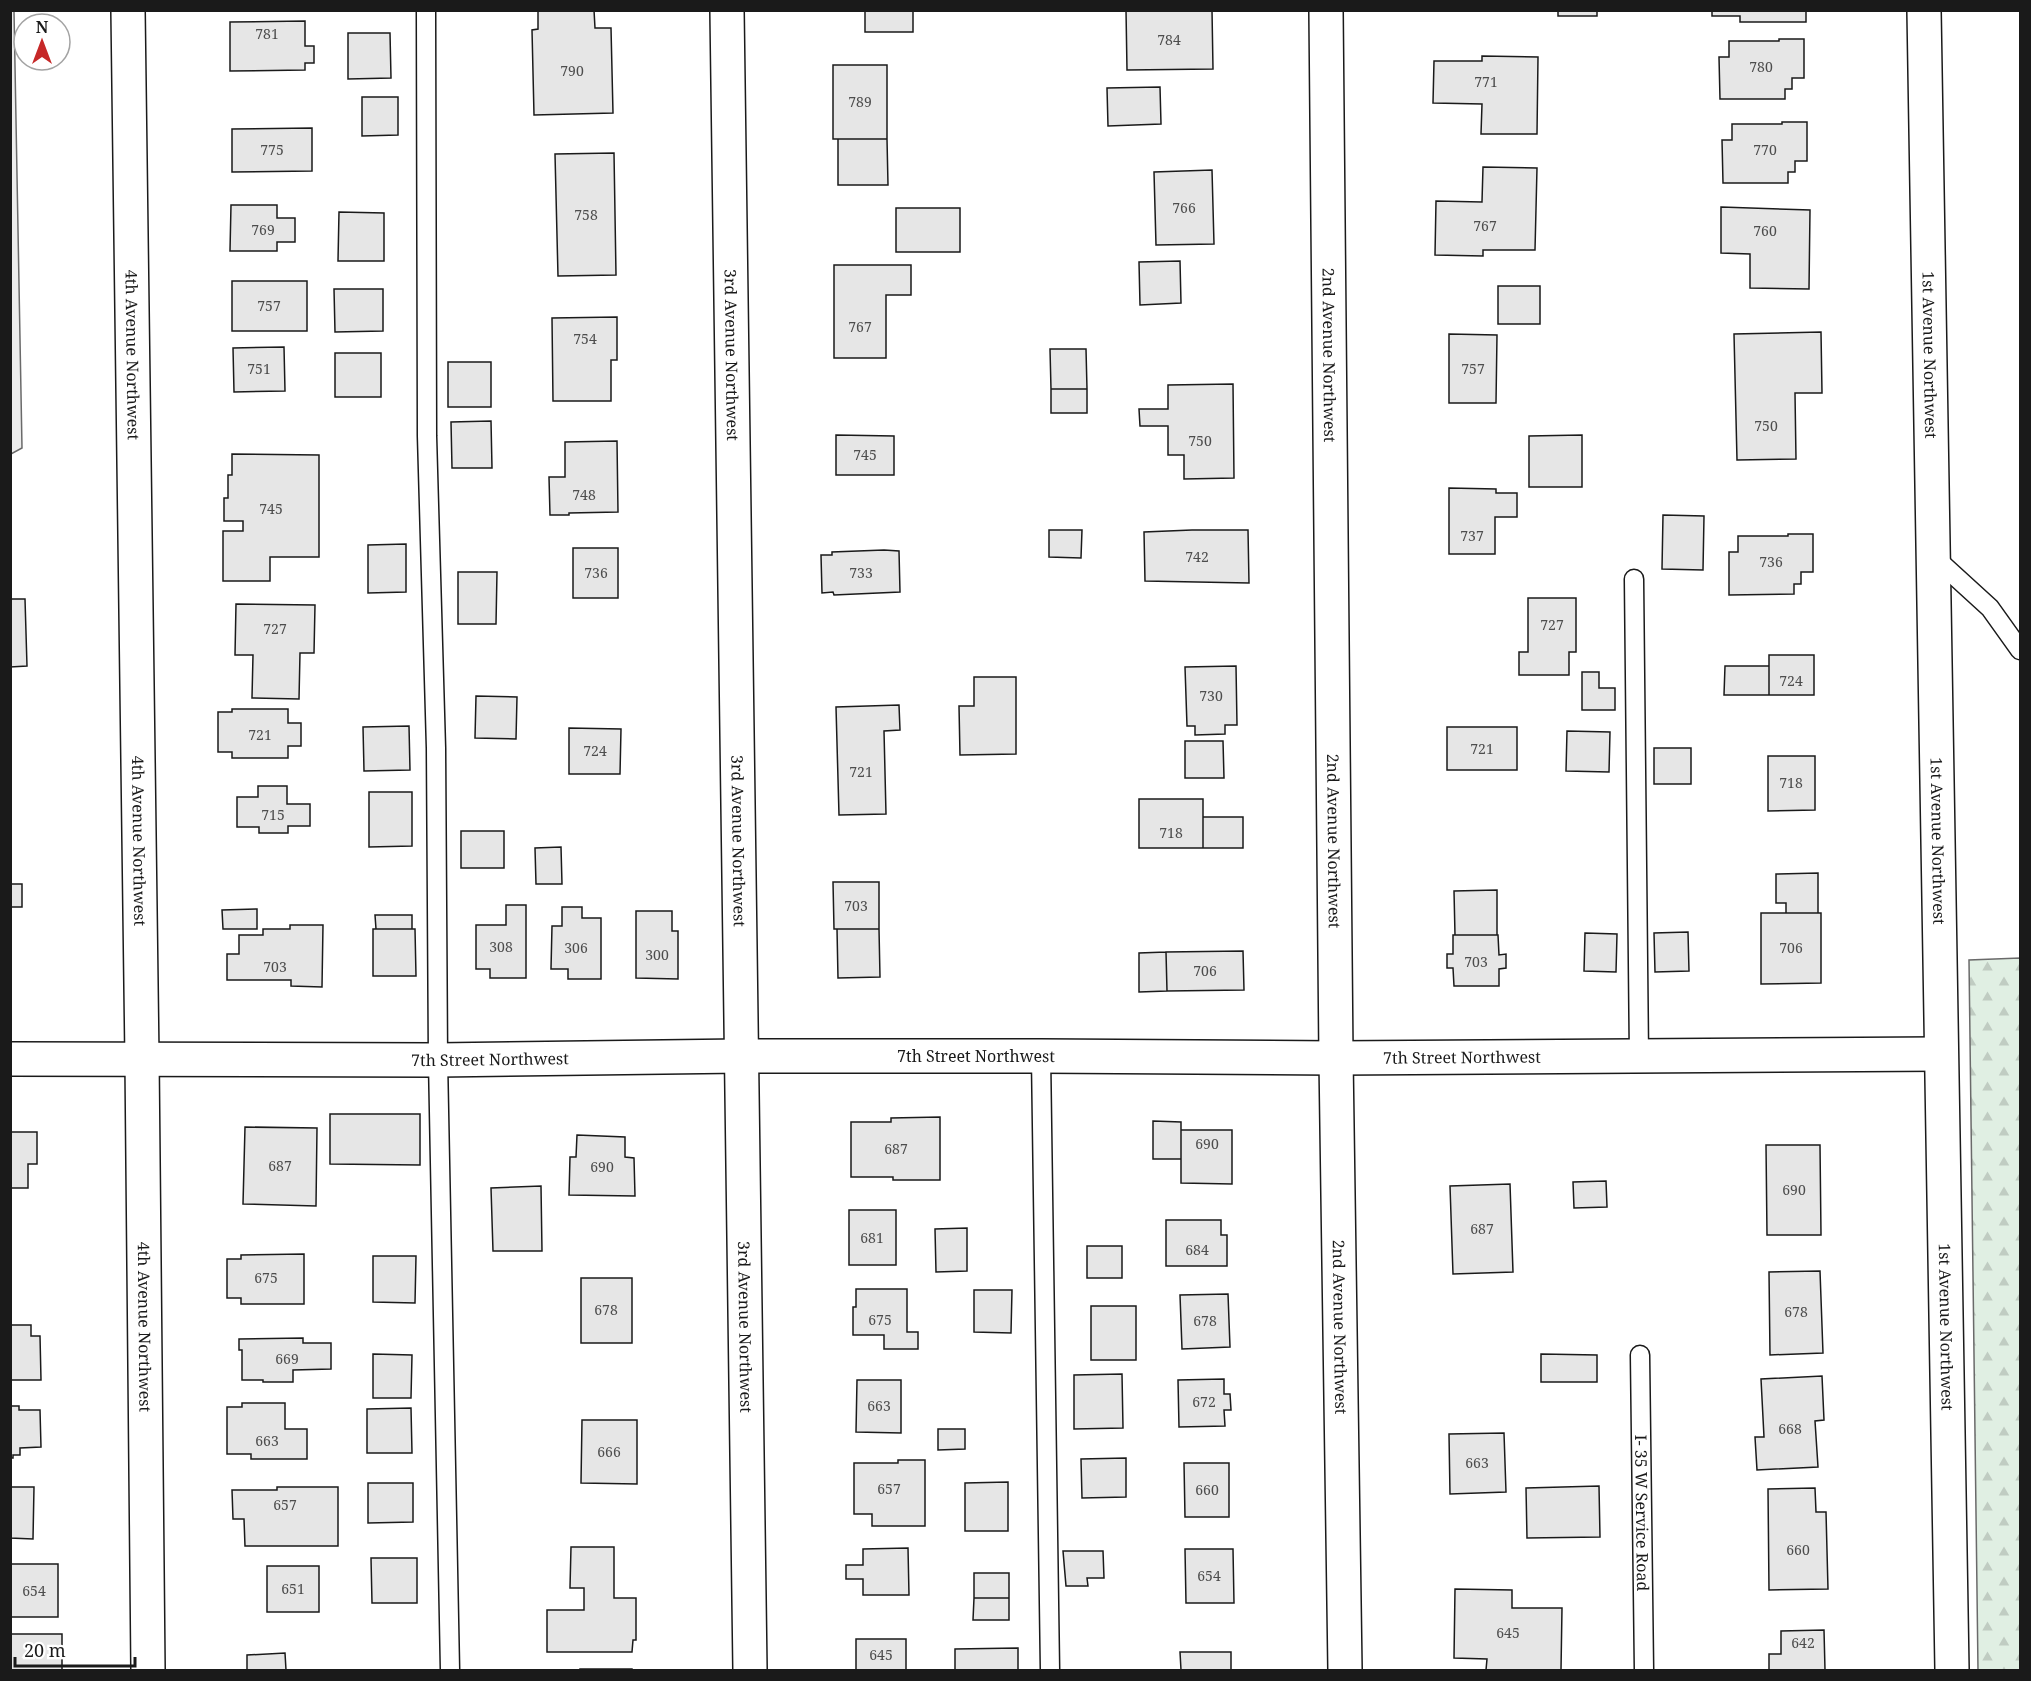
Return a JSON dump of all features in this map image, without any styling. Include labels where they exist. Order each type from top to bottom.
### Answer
[{"type":"street","name":"4th Avenue Northwest","points":[[128,10],[148,1671]]},
{"type":"street","name":"3rd Avenue Northwest","points":[[727,10],[750,1671]]},
{"type":"street","name":"2nd Avenue Northwest","points":[[1326,10],[1336,1058],[1345,1671]]},
{"type":"street","name":"1st Avenue Northwest","points":[[1924,10],[1952,1671]]},
{"type":"street","name":"7th Street Northwest","points":[[10,1059],[438,1060],[741,1056],[1336,1058],[1941,1054]]},
{"type":"lane","points":[[426,10],[427,436],[436,748],[438,1060],[450,1671]]},
{"type":"lane","points":[[1933,556],[1990,608],[2020,650]]},
{"type":"lane","points":[[1634,579],[1639,1057]]},
{"type":"lane","points":[[1041,1056],[1050,1671]]},
{"type":"lane","name":"I- 35 W Service Road","points":[[1640,1355],[1644,1671]]},
{"type":"green space","points":[[2020,958],[2020,1670],[1978,1670],[1969,960]]},
{"type":"shaded area","points":[[10,11],[14,11],[12,12],[12,72],[15,72],[22,448],[11,454]]},
{"type":"building","points":[[538,10],[594,10],[595,28],[611,28],[613,113],[534,115],[532,30],[538,29]]},
{"type":"building","points":[[865,10],[913,10],[913,32],[865,32]]},
{"type":"building","points":[[1126,10],[1212,10],[1213,69],[1127,70]]},
{"type":"building","points":[[1558,10],[1597,10],[1597,16],[1558,16]]},
{"type":"building","points":[[1712,10],[1806,10],[1806,22],[1740,22],[1740,16],[1712,16]]},
{"type":"building","points":[[305,21],[305,46],[314,46],[314,63],[305,63],[305,70],[230,71],[230,22]]},
{"type":"building","points":[[348,33],[390,33],[391,78],[348,79]]},
{"type":"building","points":[[1779,39],[1804,39],[1804,78],[1792,78],[1792,89],[1785,89],[1785,99],[1720,99],[1719,57],[1729,57],[1729,41],[1779,41]]},
{"type":"building","points":[[1482,56],[1538,57],[1537,134],[1481,134],[1482,104],[1433,103],[1434,61],[1482,61]]},
{"type":"building","points":[[833,65],[887,65],[887,139],[833,139]]},
{"type":"building","points":[[1160,87],[1161,124],[1108,126],[1107,88]]},
{"type":"building","points":[[362,97],[398,97],[398,135],[362,136]]},
{"type":"building","points":[[1782,122],[1807,122],[1807,161],[1795,161],[1795,172],[1788,172],[1788,183],[1723,183],[1722,140],[1732,140],[1732,124],[1782,124]]},
{"type":"building","points":[[312,128],[312,171],[232,172],[232,129]]},
{"type":"building","points":[[838,139],[887,139],[888,185],[838,185]]},
{"type":"building","points":[[614,153],[616,275],[558,276],[555,154]]},
{"type":"building","points":[[1483,167],[1537,168],[1535,250],[1483,250],[1483,256],[1435,255],[1436,201],[1482,202]]},
{"type":"building","points":[[1212,170],[1214,244],[1156,245],[1154,172]]},
{"type":"building","points":[[231,205],[277,205],[277,218],[295,218],[295,242],[277,242],[277,251],[230,251]]},
{"type":"building","points":[[1721,207],[1810,210],[1809,289],[1750,288],[1750,254],[1721,253]]},
{"type":"building","points":[[896,208],[960,208],[960,252],[896,252]]},
{"type":"building","points":[[339,212],[384,213],[384,261],[338,261]]},
{"type":"building","points":[[1180,261],[1181,303],[1140,305],[1139,262]]},
{"type":"building","points":[[834,265],[911,265],[911,295],[886,295],[886,358],[834,358]]},
{"type":"building","points":[[232,281],[307,281],[307,331],[232,331]]},
{"type":"building","points":[[1498,286],[1540,286],[1540,324],[1498,324]]},
{"type":"building","points":[[334,289],[383,289],[383,331],[335,332]]},
{"type":"building","points":[[617,317],[617,360],[611,360],[611,401],[553,401],[552,318]]},
{"type":"building","points":[[1821,332],[1822,393],[1795,393],[1796,459],[1737,460],[1734,334]]},
{"type":"building","points":[[1449,334],[1497,335],[1496,403],[1449,403]]},
{"type":"building","points":[[284,347],[285,391],[234,392],[233,348]]},
{"type":"building","points":[[1050,349],[1086,349],[1087,389],[1051,389]]},
{"type":"building","points":[[335,353],[381,353],[381,397],[335,397]]},
{"type":"building","points":[[448,362],[491,362],[491,407],[448,407]]},
{"type":"building","points":[[1233,384],[1234,478],[1184,479],[1184,455],[1168,455],[1168,426],[1140,426],[1139,409],[1168,409],[1168,385]]},
{"type":"building","points":[[1051,389],[1087,389],[1087,413],[1051,413]]},
{"type":"building","points":[[491,421],[492,468],[452,468],[451,422]]},
{"type":"building","points":[[836,435],[894,436],[894,475],[836,475]]},
{"type":"building","points":[[1582,435],[1582,487],[1529,487],[1529,436]]},
{"type":"building","points":[[617,441],[618,512],[550,515],[549,477],[565,477],[565,442]]},
{"type":"building","points":[[232,454],[319,455],[319,557],[270,557],[270,581],[223,581],[223,531],[243,531],[243,521],[224,521],[224,498],[228,498],[228,475],[232,475]]},
{"type":"building","points":[[1449,488],[1496,489],[1496,493],[1517,493],[1517,517],[1495,517],[1495,554],[1449,554]]},
{"type":"building","points":[[1663,515],[1704,516],[1703,570],[1662,569]]},
{"type":"building","points":[[1049,530],[1082,530],[1081,558],[1049,557]]},
{"type":"building","points":[[1248,530],[1249,583],[1145,581],[1144,532]]},
{"type":"building","points":[[1788,534],[1813,534],[1813,572],[1801,572],[1801,584],[1794,584],[1794,594],[1729,595],[1729,552],[1738,552],[1738,536],[1788,536]]},
{"type":"building","points":[[406,544],[406,592],[368,593],[368,545]]},
{"type":"building","points":[[573,548],[618,548],[618,598],[573,598]]},
{"type":"building","points":[[899,551],[900,592],[834,595],[833,592],[822,593],[821,555],[832,555],[832,552]]},
{"type":"building","points":[[458,572],[497,572],[496,624],[458,624]]},
{"type":"building","points":[[1528,598],[1576,598],[1576,652],[1569,652],[1569,675],[1519,675],[1519,652],[1528,652]]},
{"type":"building","points":[[10,599],[25,599],[27,666],[10,667]]},
{"type":"building","points":[[236,604],[315,605],[314,653],[300,653],[299,699],[252,698],[253,655],[235,655]]},
{"type":"building","points":[[1769,655],[1814,655],[1814,695],[1769,695]]},
{"type":"building","points":[[1236,666],[1237,725],[1225,725],[1225,734],[1195,735],[1195,726],[1187,726],[1185,667]]},
{"type":"building","points":[[1725,666],[1769,666],[1769,695],[1724,695]]},
{"type":"building","points":[[1582,672],[1599,672],[1599,688],[1615,688],[1615,710],[1582,710]]},
{"type":"building","points":[[974,677],[1016,677],[1016,754],[960,755],[959,706],[974,706]]},
{"type":"building","points":[[476,696],[517,697],[516,739],[475,738]]},
{"type":"building","points":[[899,705],[900,730],[884,731],[886,814],[839,815],[836,707]]},
{"type":"building","points":[[232,709],[288,709],[288,723],[301,723],[301,746],[288,746],[288,758],[232,758],[232,752],[218,752],[218,712],[232,712]]},
{"type":"building","points":[[409,726],[410,770],[364,771],[363,727]]},
{"type":"building","points":[[1447,727],[1517,727],[1517,770],[1447,770]]},
{"type":"building","points":[[569,728],[621,729],[620,774],[569,774]]},
{"type":"building","points":[[1567,731],[1610,732],[1609,772],[1566,771]]},
{"type":"building","points":[[1185,741],[1223,741],[1224,778],[1185,778]]},
{"type":"building","points":[[1654,748],[1691,748],[1691,784],[1654,784]]},
{"type":"building","points":[[1768,756],[1815,756],[1815,810],[1768,811]]},
{"type":"building","points":[[258,786],[287,786],[287,804],[310,804],[310,826],[288,826],[288,833],[259,833],[259,827],[237,827],[237,797],[258,797]]},
{"type":"building","points":[[369,792],[412,792],[412,846],[369,847]]},
{"type":"building","points":[[1139,799],[1203,799],[1203,848],[1139,848]]},
{"type":"building","points":[[1203,817],[1243,817],[1243,848],[1203,848]]},
{"type":"building","points":[[461,831],[504,831],[504,868],[461,868]]},
{"type":"building","points":[[561,847],[562,884],[536,884],[535,848]]},
{"type":"building","points":[[1818,873],[1818,913],[1786,913],[1786,903],[1776,903],[1776,874]]},
{"type":"building","points":[[833,882],[879,882],[879,929],[834,929]]},
{"type":"building","points":[[10,884],[22,884],[22,907],[10,907]]},
{"type":"building","points":[[1497,890],[1497,935],[1455,935],[1454,891]]},
{"type":"building","points":[[506,905],[526,905],[526,978],[490,978],[490,969],[476,969],[476,925],[506,925]]},
{"type":"building","points":[[562,907],[582,907],[582,918],[601,918],[601,979],[568,979],[568,969],[551,969],[552,926],[562,926]]},
{"type":"building","points":[[257,909],[257,929],[223,929],[222,910]]},
{"type":"building","points":[[636,911],[672,911],[672,931],[678,931],[678,979],[636,978]]},
{"type":"building","points":[[1761,913],[1821,913],[1821,983],[1761,984]]},
{"type":"building","points":[[375,915],[412,915],[412,929],[376,929]]},
{"type":"building","points":[[290,925],[323,925],[322,987],[291,986],[291,980],[227,980],[227,954],[239,954],[239,935],[263,935],[263,929],[290,929]]},
{"type":"building","points":[[373,929],[415,929],[416,976],[373,976]]},
{"type":"building","points":[[837,929],[879,929],[880,977],[838,978]]},
{"type":"building","points":[[1688,932],[1689,971],[1655,972],[1654,933]]},
{"type":"building","points":[[1585,933],[1617,934],[1616,972],[1584,971]]},
{"type":"building","points":[[1453,935],[1498,935],[1499,955],[1506,954],[1506,968],[1499,969],[1499,986],[1454,986],[1453,968],[1447,968],[1447,954],[1453,954]]},
{"type":"building","points":[[1243,951],[1244,990],[1167,991],[1166,952]]},
{"type":"building","points":[[1166,952],[1167,991],[1139,992],[1139,953]]},
{"type":"building","points":[[330,1114],[420,1114],[420,1165],[330,1164]]},
{"type":"building","points":[[940,1117],[940,1180],[851,1177],[851,1122],[891,1122],[891,1118]]},
{"type":"building","points":[[1153,1121],[1181,1122],[1181,1159],[1153,1159]]},
{"type":"building","points":[[245,1127],[317,1128],[316,1206],[243,1204]]},
{"type":"building","points":[[1181,1130],[1232,1130],[1232,1184],[1181,1183]]},
{"type":"building","points":[[10,1132],[37,1132],[37,1164],[28,1164],[28,1188],[10,1188]]},
{"type":"building","points":[[577,1135],[625,1137],[625,1157],[634,1158],[635,1196],[569,1195],[570,1157],[576,1157]]},
{"type":"building","points":[[1766,1145],[1820,1145],[1821,1235],[1767,1235]]},
{"type":"building","points":[[1606,1181],[1607,1207],[1574,1208],[1573,1182]]},
{"type":"building","points":[[1510,1184],[1513,1272],[1453,1274],[1450,1186]]},
{"type":"building","points":[[541,1186],[542,1251],[493,1251],[491,1188]]},
{"type":"building","points":[[849,1210],[896,1210],[896,1265],[849,1265]]},
{"type":"building","points":[[1166,1220],[1221,1220],[1221,1235],[1227,1235],[1227,1266],[1166,1266]]},
{"type":"building","points":[[967,1228],[967,1271],[936,1272],[935,1229]]},
{"type":"building","points":[[1087,1246],[1122,1246],[1122,1278],[1087,1278]]},
{"type":"building","points":[[304,1254],[304,1304],[241,1304],[241,1298],[227,1298],[227,1259],[241,1259],[241,1255]]},
{"type":"building","points":[[373,1256],[416,1256],[415,1303],[373,1302]]},
{"type":"building","points":[[1820,1271],[1823,1353],[1770,1355],[1769,1272]]},
{"type":"building","points":[[581,1278],[632,1278],[632,1343],[581,1343]]},
{"type":"building","points":[[856,1289],[907,1289],[907,1332],[918,1332],[918,1349],[884,1349],[884,1335],[853,1335],[853,1307],[856,1307]]},
{"type":"building","points":[[974,1290],[1012,1290],[1011,1333],[974,1332]]},
{"type":"building","points":[[1228,1294],[1230,1347],[1182,1349],[1180,1295]]},
{"type":"building","points":[[1091,1306],[1136,1306],[1136,1360],[1091,1360]]},
{"type":"building","points":[[10,1325],[31,1325],[31,1336],[40,1336],[41,1380],[10,1380]]},
{"type":"building","points":[[303,1338],[303,1343],[331,1343],[331,1369],[293,1370],[293,1382],[242,1380],[242,1350],[239,1350],[239,1339]]},
{"type":"building","points":[[373,1354],[412,1355],[411,1398],[373,1398]]},
{"type":"building","points":[[1541,1354],[1597,1355],[1597,1382],[1541,1382]]},
{"type":"building","points":[[1122,1374],[1123,1428],[1074,1429],[1074,1375]]},
{"type":"building","points":[[1822,1376],[1824,1420],[1815,1421],[1818,1467],[1757,1470],[1755,1437],[1764,1437],[1761,1379]]},
{"type":"building","points":[[1224,1379],[1224,1394],[1230,1394],[1231,1410],[1224,1410],[1225,1426],[1179,1427],[1178,1380]]},
{"type":"building","points":[[857,1380],[901,1380],[901,1433],[856,1432]]},
{"type":"building","points":[[242,1403],[285,1403],[285,1429],[307,1429],[307,1459],[251,1459],[251,1454],[227,1454],[227,1407],[242,1407]]},
{"type":"building","points":[[10,1406],[19,1406],[19,1410],[40,1410],[41,1447],[20,1448],[20,1455],[13,1455],[13,1458],[10,1458]]},
{"type":"building","points":[[411,1408],[412,1453],[367,1453],[367,1409]]},
{"type":"building","points":[[582,1420],[637,1420],[637,1484],[581,1483]]},
{"type":"building","points":[[938,1429],[965,1429],[965,1449],[938,1450]]},
{"type":"building","points":[[1504,1433],[1506,1492],[1450,1494],[1449,1434]]},
{"type":"building","points":[[1126,1458],[1126,1497],[1082,1498],[1081,1459]]},
{"type":"building","points":[[898,1460],[925,1460],[925,1526],[872,1526],[872,1514],[854,1514],[854,1463],[898,1463]]},
{"type":"building","points":[[1184,1463],[1229,1463],[1229,1517],[1185,1517]]},
{"type":"building","points":[[1008,1482],[1008,1531],[965,1531],[965,1483]]},
{"type":"building","points":[[368,1483],[413,1483],[413,1522],[368,1523]]},
{"type":"building","points":[[1599,1486],[1600,1537],[1527,1538],[1526,1488]]},
{"type":"building","points":[[10,1487],[34,1487],[33,1539],[10,1538]]},
{"type":"building","points":[[277,1487],[338,1487],[338,1546],[245,1546],[244,1519],[233,1519],[232,1490],[277,1490]]},
{"type":"building","points":[[1815,1488],[1816,1512],[1826,1512],[1828,1589],[1769,1590],[1768,1489]]},
{"type":"building","points":[[571,1547],[614,1547],[614,1598],[636,1598],[636,1640],[633,1640],[632,1652],[547,1652],[547,1610],[584,1610],[584,1588],[570,1588]]},
{"type":"building","points":[[908,1548],[909,1595],[863,1595],[863,1579],[846,1579],[846,1565],[863,1565],[863,1549]]},
{"type":"building","points":[[1185,1549],[1233,1549],[1234,1603],[1186,1603]]},
{"type":"building","points":[[1063,1551],[1103,1551],[1104,1578],[1087,1578],[1088,1586],[1066,1586]]},
{"type":"building","points":[[371,1558],[417,1558],[417,1603],[372,1603]]},
{"type":"building","points":[[10,1564],[58,1564],[58,1617],[10,1617]]},
{"type":"building","points":[[267,1566],[319,1566],[319,1612],[267,1612]]},
{"type":"building","points":[[974,1573],[1009,1573],[1009,1598],[974,1598]]},
{"type":"building","points":[[1455,1589],[1512,1590],[1512,1608],[1562,1608],[1561,1670],[1486,1670],[1487,1659],[1454,1658]]},
{"type":"building","points":[[974,1598],[1009,1598],[1009,1620],[973,1620]]},
{"type":"building","points":[[1824,1630],[1825,1670],[1769,1670],[1769,1654],[1781,1654],[1781,1631]]},
{"type":"building","points":[[10,1634],[62,1634],[62,1670],[10,1670]]},
{"type":"building","points":[[856,1639],[906,1639],[906,1670],[856,1670]]},
{"type":"building","points":[[1018,1648],[1018,1670],[955,1670],[955,1649]]},
{"type":"building","points":[[1180,1652],[1231,1652],[1231,1670],[1181,1670]]},
{"type":"building","points":[[285,1653],[286,1670],[247,1670],[247,1655]]},
{"type":"building","points":[[632,1669],[632,1670],[580,1670]]}]
